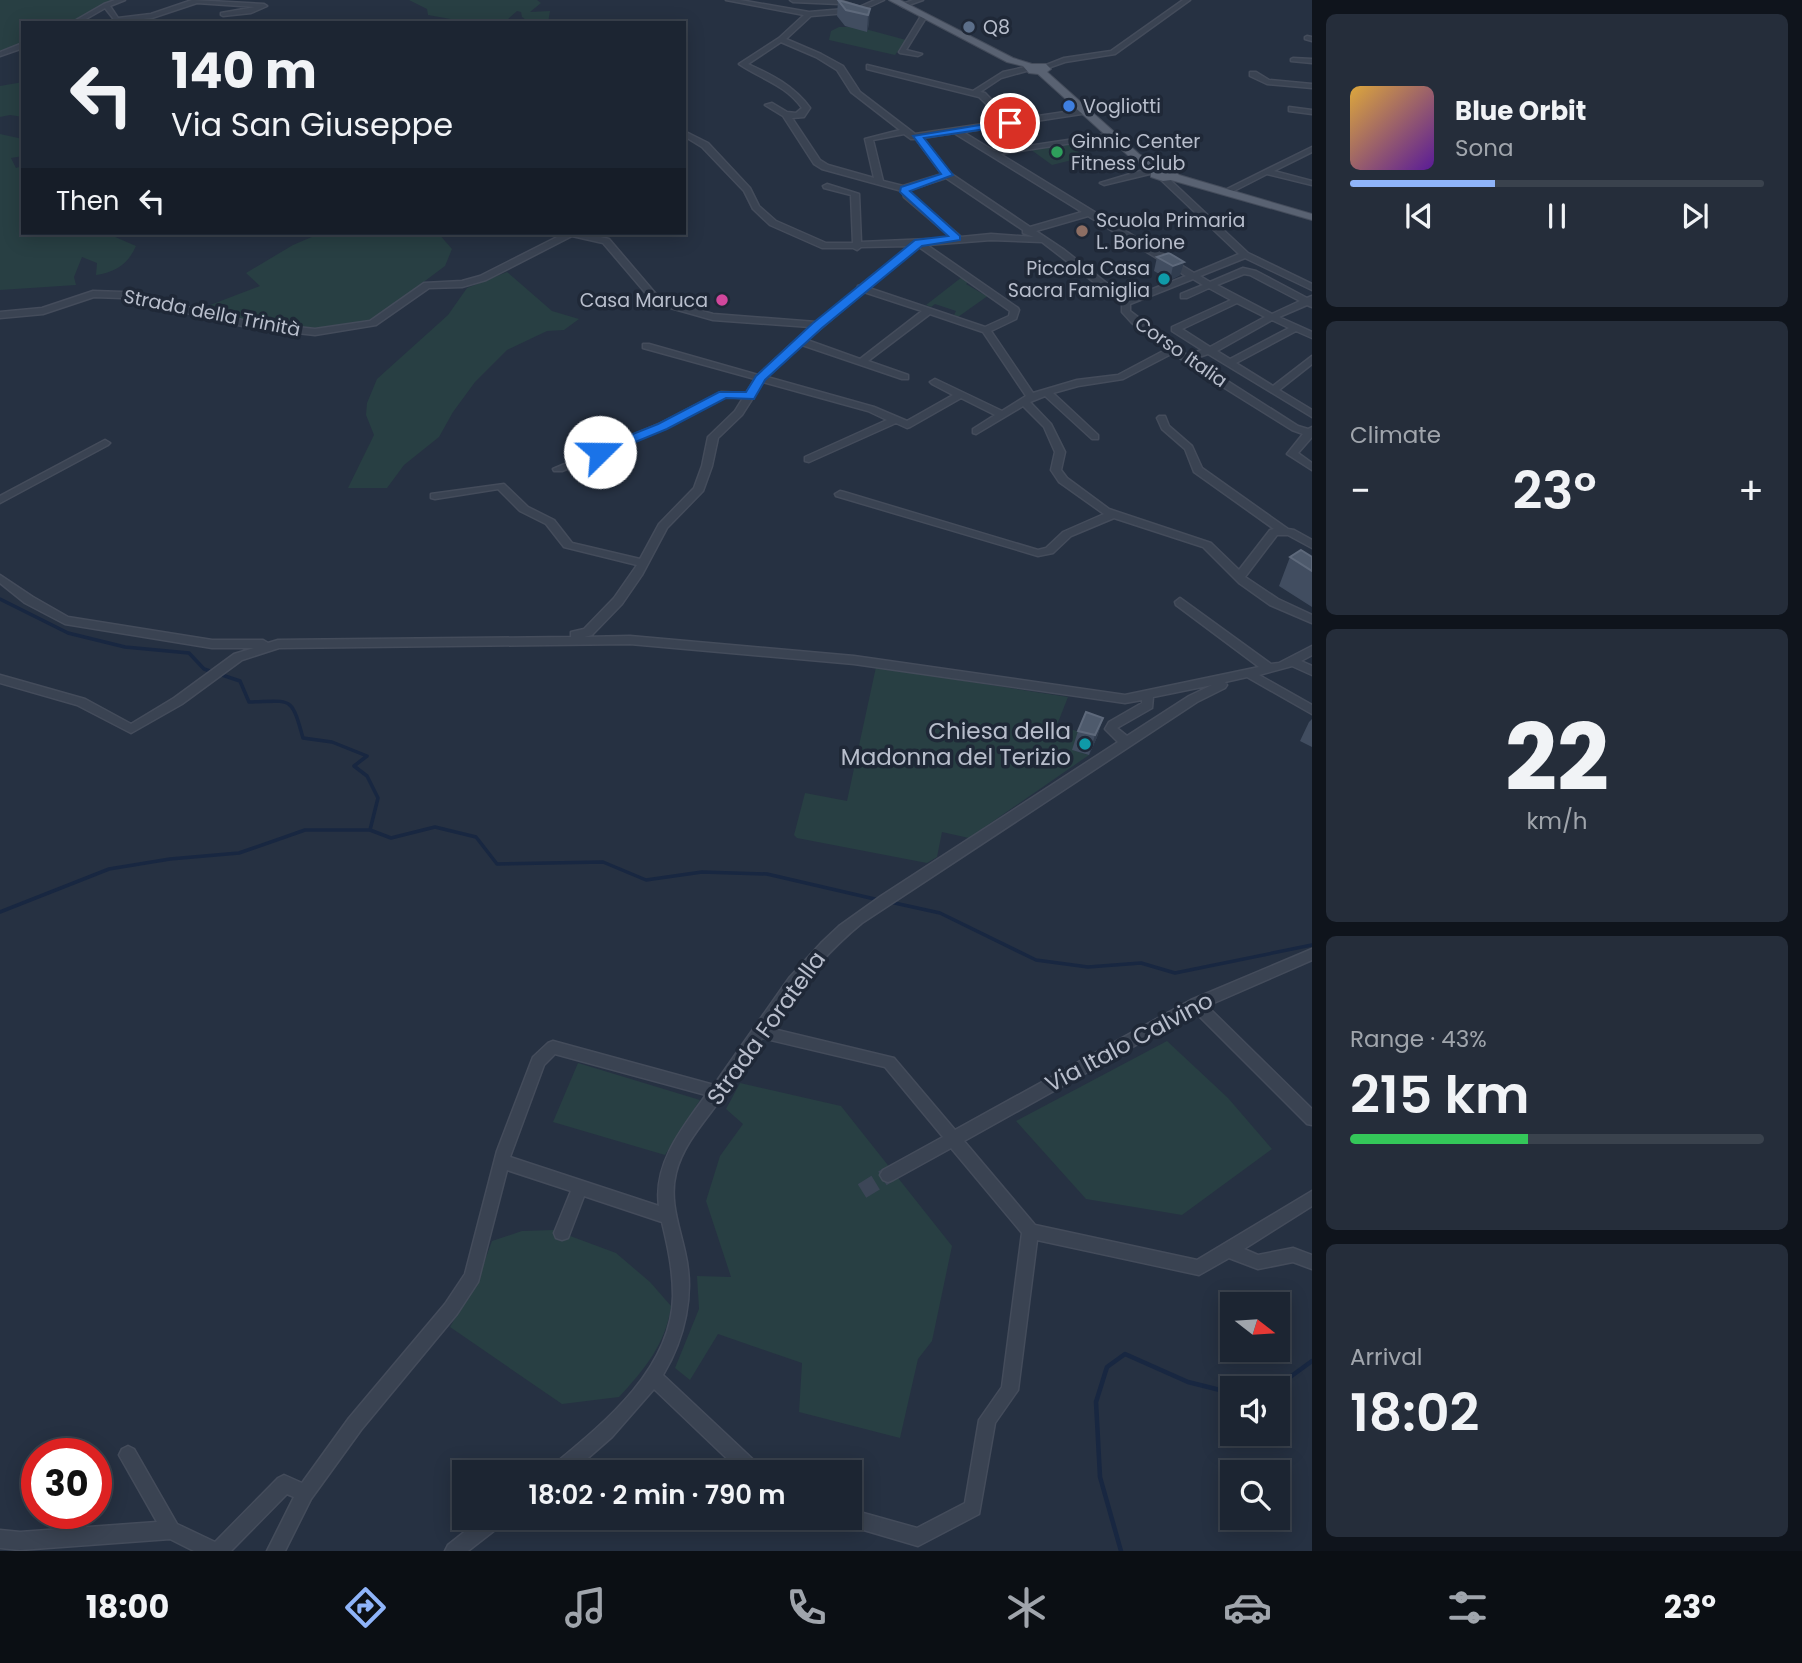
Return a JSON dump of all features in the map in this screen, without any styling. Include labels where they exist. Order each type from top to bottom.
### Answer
[{"type":"main road","points":[[898,2],[1010,60],[1043,70],[1084,111],[1162,175],[1312,217]]},
{"type":"street","points":[[78,21],[106,5],[122,0]]},
{"type":"street","points":[[106,5],[116,21],[152,16],[196,0],[264,6],[251,11],[223,14]]},
{"type":"street","points":[[729,0],[809,14],[848,12],[881,0]]},
{"type":"street","points":[[793,0],[839,2],[861,8]]},
{"type":"street","points":[[898,2],[920,0]]},
{"type":"street","points":[[1043,70],[1064,60],[1113,53],[1186,0]]},
{"type":"street","points":[[786,115],[801,115],[806,108],[801,100],[779,82],[743,64],[781,39],[809,14]]},
{"type":"street","points":[[918,54],[902,52],[924,16]]},
{"type":"street","points":[[781,39],[838,66],[846,73],[857,94],[882,111],[903,132]]},
{"type":"street","points":[[0,54],[21,46]]},
{"type":"street","points":[[1293,60],[1312,61]]},
{"type":"street","points":[[870,67],[982,95],[1010,123]]},
{"type":"street","points":[[975,93],[993,78],[1028,67]]},
{"type":"street","points":[[1252,74],[1267,82],[1312,86]]},
{"type":"street","points":[[769,105],[786,115],[817,162],[906,192],[957,238]]},
{"type":"street","points":[[1293,109],[1312,112]]},
{"type":"street","points":[[879,182],[869,139],[903,132],[918,136],[1084,111]]},
{"type":"street","points":[[956,131],[1191,275],[1270,317],[1312,335]]},
{"type":"street","points":[[686,134],[705,145],[747,190],[756,207],[774,223],[825,246],[857,247],[957,238],[1010,237],[1041,240]]},
{"type":"street","points":[[994,153],[1112,135]]},
{"type":"street","points":[[918,136],[947,175],[1126,303]]},
{"type":"street","points":[[1226,192],[1312,149]]},
{"type":"street","points":[[1104,183],[1147,172],[1162,175],[1245,255],[1312,288]]},
{"type":"street","points":[[1268,172],[1312,183]]},
{"type":"street","points":[[906,192],[947,175]]},
{"type":"street","points":[[827,186],[855,194],[857,247]]},
{"type":"street","points":[[1026,231],[1090,213]]},
{"type":"street","name":"Strada della Trinità","points":[[0,315],[43,311],[93,294],[122,295],[251,324],[315,332],[373,323],[427,285],[462,284],[483,278],[568,235]]},
{"type":"street","name":"Strada della Trinità","points":[[580,235],[606,241],[652,295],[663,303],[713,317],[818,325]]},
{"type":"street","points":[[595,633],[643,563],[663,526],[699,489],[713,437],[739,413],[760,378],[861,288],[919,243]]},
{"type":"street","points":[[919,243],[1015,310],[1013,317],[986,330]]},
{"type":"street","name":"Corso Italia","points":[[1245,255],[1126,303],[1126,312],[1186,358],[1294,428],[1311,432]]},
{"type":"street","points":[[1184,296],[1248,271],[1310,302]]},
{"type":"street","points":[[861,288],[986,330],[1052,435],[1060,452],[1056,470],[1063,480],[1105,511],[1207,545],[1239,577],[1274,602],[1312,619]]},
{"type":"street","points":[[1237,300],[1175,329],[1312,414]]},
{"type":"street","points":[[1186,358],[1270,317],[1310,302]]},
{"type":"street","points":[[863,361],[928,311]]},
{"type":"street","points":[[1231,362],[1295,328]]},
{"type":"street","points":[[800,341],[905,377]]},
{"type":"street","points":[[646,346],[872,410],[907,425],[960,395]]},
{"type":"street","points":[[976,431],[1027,399],[1077,383],[1120,377],[1174,349]]},
{"type":"street","points":[[1273,390],[1312,359]]},
{"type":"street","points":[[935,382],[1000,414]]},
{"type":"street","points":[[1046,392],[1095,437]]},
{"type":"street","points":[[558,469],[662,426],[724,394],[750,396]]},
{"type":"street","points":[[1162,418],[1165,426],[1189,448],[1198,470],[1284,531],[1312,545]]},
{"type":"street","points":[[809,458],[893,421]]},
{"type":"street","points":[[1311,432],[1292,454],[1312,467]]},
{"type":"street","points":[[0,500],[105,443]]},
{"type":"street","points":[[435,496],[500,486],[524,509],[550,522],[568,545],[643,563]]},
{"type":"street","points":[[840,494],[1038,553],[1049,551],[1067,534],[1114,514]]},
{"type":"street","points":[[1239,577],[1274,533],[1284,531]]},
{"type":"street","points":[[0,578],[29,600],[65,620],[212,645],[559,640],[595,633],[630,640],[854,660],[1125,699],[1270,669],[1312,650]]},
{"type":"street","points":[[1180,602],[1270,669]]},
{"type":"street","points":[[0,679],[81,702],[131,729],[238,657],[278,644]]},
{"type":"street","points":[[1292,661],[1312,671]]},
{"type":"street","points":[[1250,673],[1312,710]]},
{"type":"street","name":"Strada Foratella","points":[[573,1460],[598,1440],[641,1395],[663,1363],[677,1325],[682,1298],[680,1265],[666,1216],[664,1193],[674,1156],[711,1091],[825,947],[845,929],[1193,699],[1250,673]]},
{"type":"street","points":[[1188,686],[1205,692]]},
{"type":"street","points":[[1170,689],[1193,699]]},
{"type":"street","points":[[1127,743],[1111,729],[1113,725],[1148,705],[1147,694]]},
{"type":"street","name":"Via Italo Calvino","points":[[888,1175],[1196,1004],[1311,954]]},
{"type":"street","points":[[1196,1004],[1312,1119]]},
{"type":"street","points":[[760,1031],[889,1062],[1030,1231],[1199,1268],[1312,1198]]},
{"type":"street","points":[[276,1551],[305,1493],[355,1424],[451,1309],[472,1277],[501,1161],[538,1061],[553,1047],[711,1091]]},
{"type":"street","points":[[501,1161],[666,1216]]},
{"type":"street","points":[[562,1233],[580,1187]]},
{"type":"street","points":[[862,1521],[918,1537],[973,1508],[987,1420],[1010,1390],[1030,1231]]},
{"type":"street","points":[[1228,1250],[1258,1262],[1293,1255],[1312,1262]]},
{"type":"street","points":[[653,1377],[741,1460]]},
{"type":"street","points":[[128,1455],[171,1530]]},
{"type":"street","points":[[219,1551],[284,1484],[305,1493]]},
{"type":"street","points":[[0,1539],[20,1541],[171,1530],[213,1551]]},
{"type":"street","points":[[454,1551],[481,1530]]},
{"type":"green space","points":[[0,0],[118,0],[76,21],[21,21],[21,44],[0,53]]},
{"type":"green space","points":[[409,0],[537,0],[541,3],[530,12],[550,11],[548,21],[527,21],[517,11],[507,20],[456,20],[428,15],[427,9]]},
{"type":"green space","points":[[839,27],[858,27],[906,40],[895,55],[829,40],[831,31]]},
{"type":"green space","points":[[21,82],[21,117],[0,117],[0,86]]},
{"type":"green space","points":[[0,134],[21,139],[21,156],[11,158],[16,168],[21,167],[21,235],[111,235],[136,246],[125,262],[110,272],[96,275],[97,263],[82,257],[74,277],[76,285],[0,290]]},
{"type":"green space","name":"Ginnic Center Fitness Club","points":[[1070,144],[1084,157],[1052,165],[1030,149]]},
{"type":"green space","points":[[316,235],[440,235],[452,249],[445,266],[370,322],[313,330],[270,329],[197,310],[260,286],[246,273],[293,245]]},
{"type":"green space","points":[[507,272],[552,311],[579,319],[564,330],[547,331],[507,350],[475,382],[439,437],[404,465],[387,488],[348,488],[374,435],[366,415],[367,403],[377,379],[448,315],[467,288]]},
{"type":"green space","points":[[962,277],[970,281],[966,284],[989,295],[958,317],[954,315],[956,311],[935,304],[931,307],[926,305]]},
{"type":"green space","points":[[876,667],[1068,697],[1057,725],[1080,732],[1073,750],[1089,755],[969,838],[942,832],[937,857],[927,863],[797,838],[794,835],[805,793],[847,801]]},
{"type":"green space","points":[[1167,1041],[1228,1098],[1272,1149],[1182,1215],[1086,1199],[1016,1121]]},
{"type":"green space","points":[[578,1063],[700,1100],[665,1155],[553,1122]]},
{"type":"green space","points":[[740,1083],[841,1106],[952,1246],[932,1341],[918,1359],[900,1438],[799,1412],[802,1363],[718,1334],[690,1380],[675,1368],[699,1309],[697,1276],[731,1277],[706,1201],[720,1156],[743,1124],[726,1109]]},
{"type":"green space","points":[[554,1230],[616,1253],[650,1282],[671,1306],[659,1344],[637,1377],[619,1397],[562,1404],[450,1327],[479,1276],[492,1241],[522,1231]]},
{"type":"building","points":[[838,0],[870,9],[868,15],[846,10]]},
{"type":"building","points":[[1169,253],[1184,262],[1173,266],[1157,257]]},
{"type":"building","points":[[1301,550],[1312,557],[1312,571],[1290,557]]},
{"type":"building","points":[[1086,712],[1103,718],[1095,735],[1078,731]]},
{"type":"waterway","points":[[0,599],[68,633],[125,647],[189,653],[204,669],[240,681],[249,702],[274,701],[288,704],[296,714],[303,738],[332,742],[367,756],[354,766],[367,776],[378,798],[370,830]]},
{"type":"waterway","points":[[370,830],[391,838],[435,827],[476,837],[497,864],[603,862],[646,880],[702,872],[767,874],[879,900]]},
{"type":"waterway","points":[[0,912],[109,869],[170,859],[239,853],[305,830],[370,830]]},
{"type":"waterway","points":[[890,902],[940,913],[1036,960],[1088,967],[1141,963],[1175,973],[1312,945]]},
{"type":"waterway","points":[[1121,1551],[1100,1477],[1096,1402],[1107,1367],[1125,1354],[1188,1382],[1220,1390]]},
{"type":"waterway","points":[[1290,1377],[1312,1361]]},
{"type":"tunnel","points":[[862,1191],[888,1175]]},
{"type":"place","name":"Q8","points":[[969,27]]},
{"type":"place","name":"Vogliotti","points":[[1069,106]]},
{"type":"place","name":"Ginnic Center Fitness Club","points":[[1057,152]]},
{"type":"place","name":"Scuola Primaria L. Borione","points":[[1082,231]]},
{"type":"place","name":"Piccola Casa Sacra Famiglia","points":[[1164,279]]},
{"type":"place","name":"Casa Maruca","points":[[722,300]]},
{"type":"place","name":"Chiesa della Madonna del Terizio","points":[[1085,744]]},
{"type":"route","points":[[600,452],[662,426],[724,394],[750,396],[760,378],[818,325],[919,243],[957,238],[905,192],[905,189],[947,175],[918,136],[1010,123]]}]
